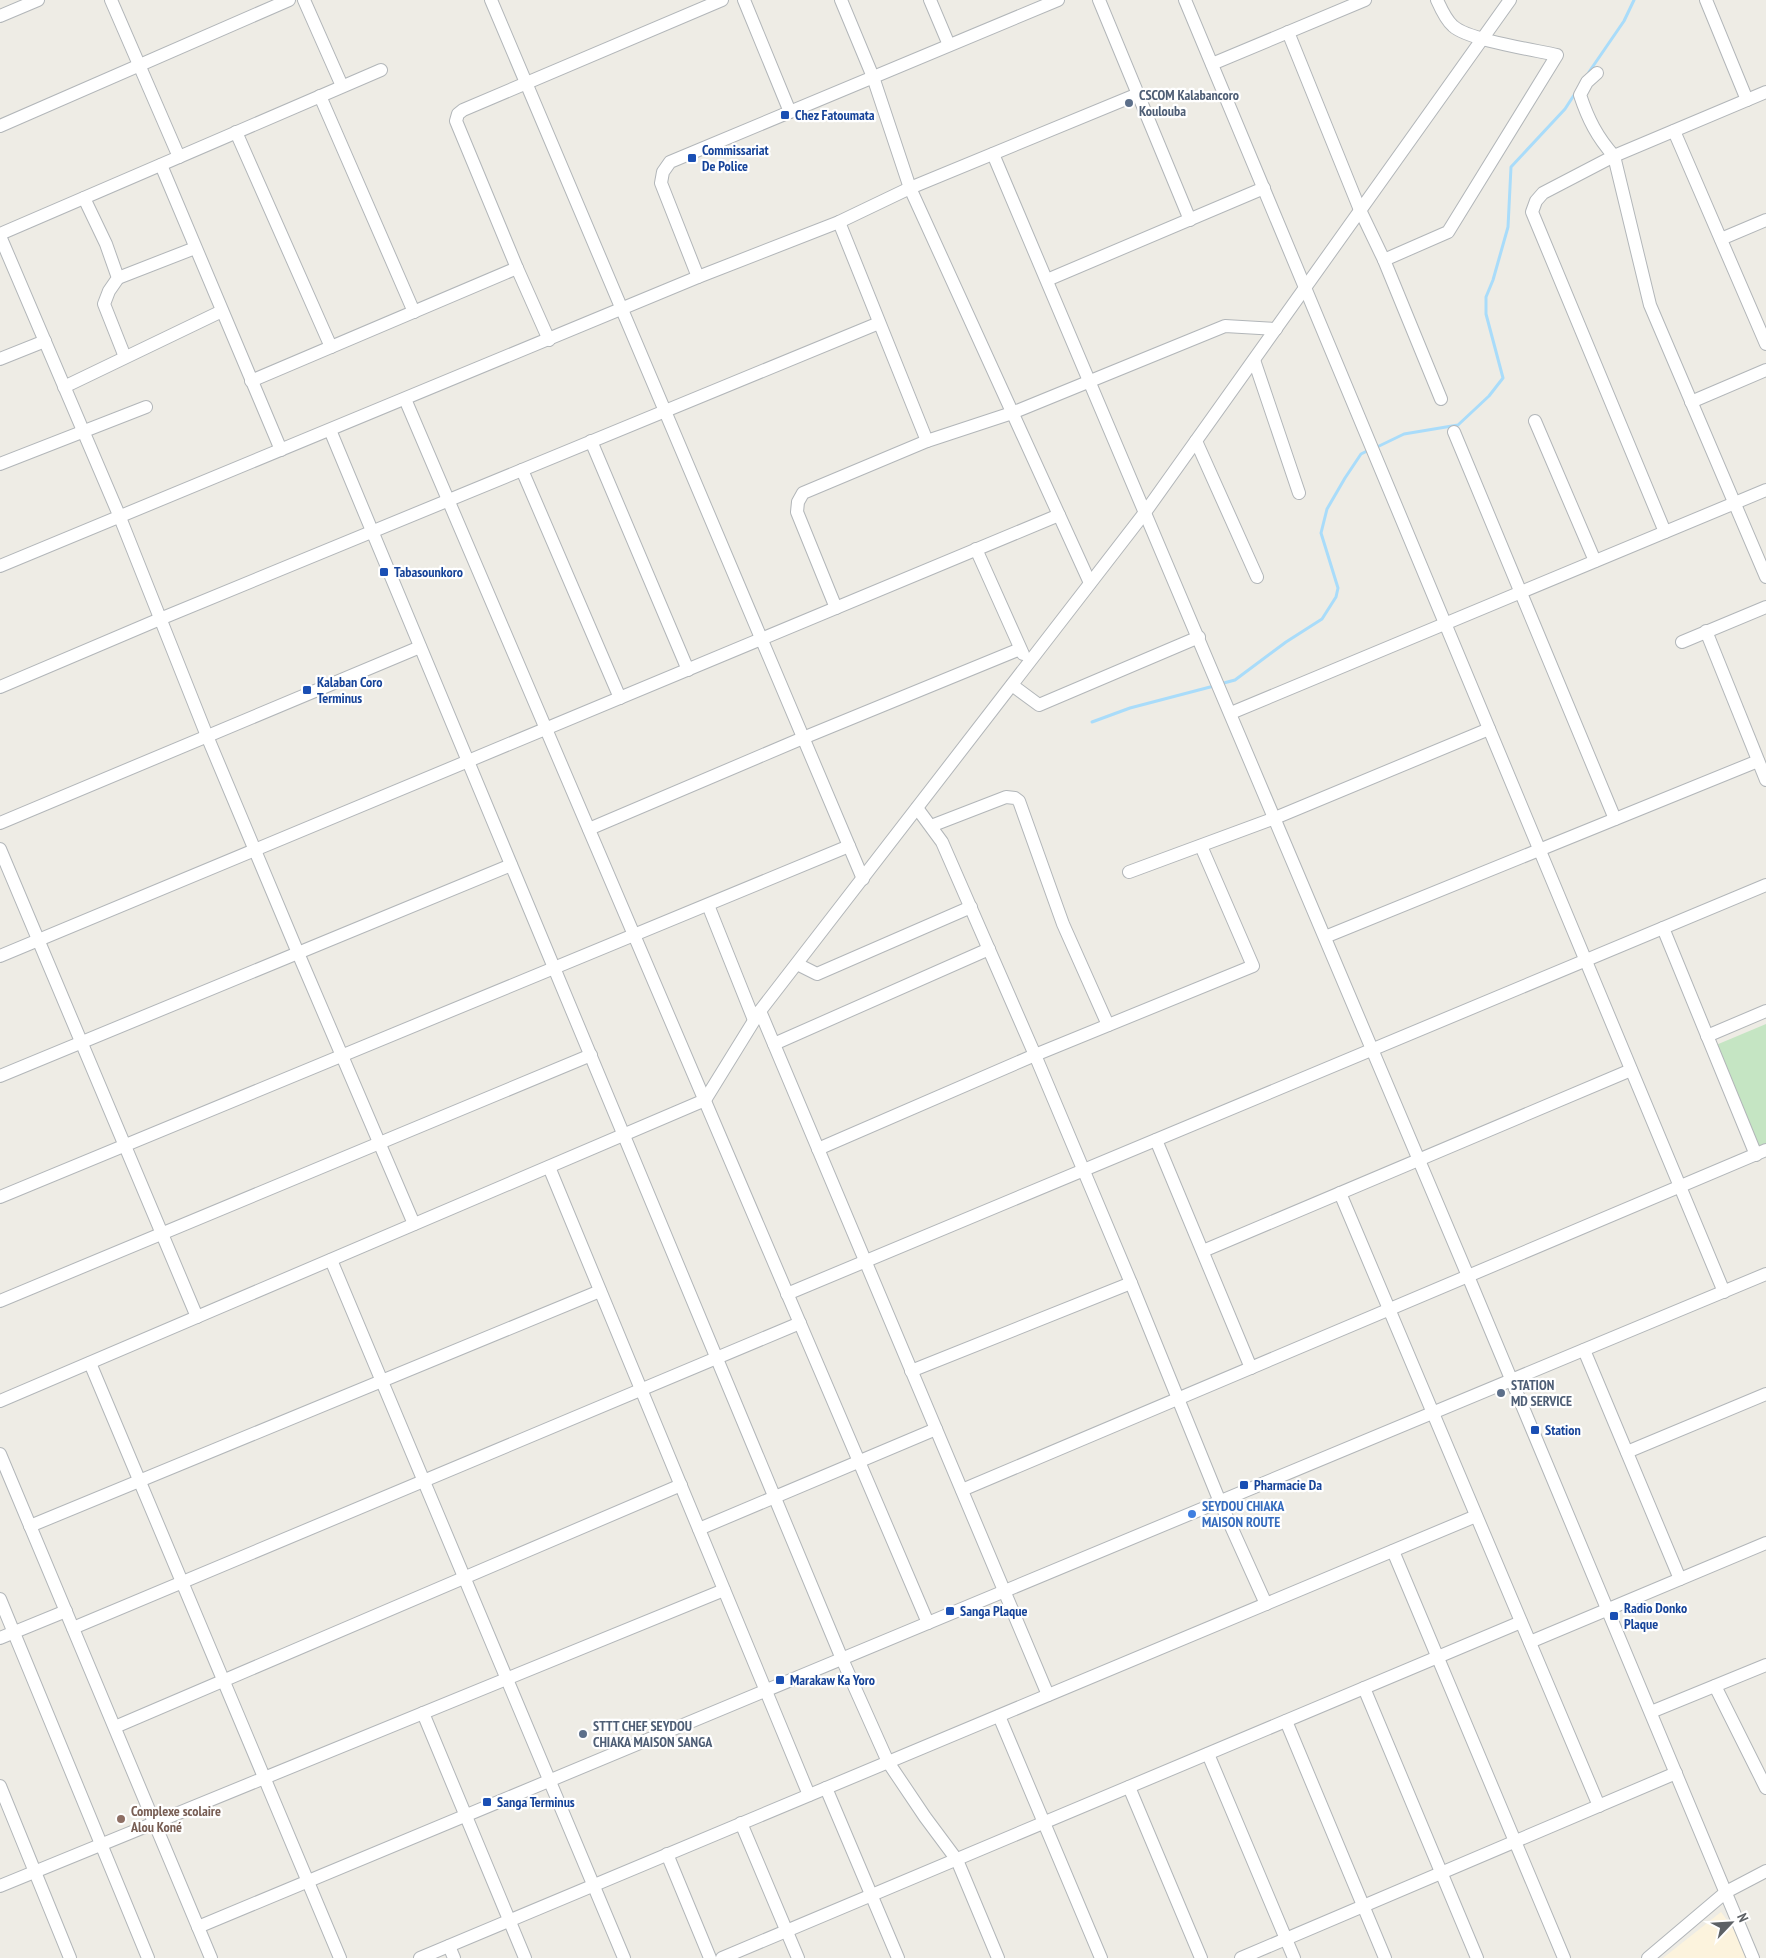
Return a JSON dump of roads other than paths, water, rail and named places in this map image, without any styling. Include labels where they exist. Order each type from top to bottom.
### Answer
[{"type":"street","points":[[0,16],[38,0]]},
{"type":"street","points":[[111,0],[180,156]]},
{"type":"street","points":[[0,126],[289,0]]},
{"type":"street","points":[[304,0],[342,86]]},
{"type":"street","points":[[491,0],[862,878]]},
{"type":"street","points":[[549,340],[456,121],[458,114],[463,110],[722,0]]},
{"type":"street","points":[[744,0],[790,112]]},
{"type":"street","points":[[842,0],[873,77],[910,188],[1090,583]]},
{"type":"street","points":[[930,0],[949,46]]},
{"type":"street","points":[[698,277],[661,183],[663,172],[670,162],[1058,0]]},
{"type":"street","points":[[1099,0],[1190,220]]},
{"type":"street","points":[[1185,0],[1724,1292]]},
{"type":"street","points":[[1212,64],[1365,0]]},
{"type":"street","points":[[1384,260],[1448,232],[1557,55],[1483,39],[1455,28],[1450,23],[1437,0]]},
{"type":"street","points":[[0,1401],[705,1100],[757,1015],[1146,511],[1510,0]]},
{"type":"street","points":[[1706,0],[1747,100]]},
{"type":"street","points":[[1288,32],[1360,210],[1384,260],[1441,399]]},
{"type":"street","points":[[381,70],[0,235],[119,515],[207,736],[414,1224]]},
{"type":"street","points":[[1597,73],[1587,82],[1580,95],[1587,118],[1601,141],[1614,156],[1650,305],[1766,577]]},
{"type":"street","points":[[1665,532],[1532,212],[1536,201],[1543,194],[1614,156],[1766,92]]},
{"type":"street","points":[[0,566],[119,515],[549,340],[698,277],[839,222],[910,188],[1138,94]]},
{"type":"street","points":[[320,96],[414,312]]},
{"type":"street","points":[[1674,131],[1766,344]]},
{"type":"street","points":[[236,132],[330,347]]},
{"type":"street","points":[[993,154],[1373,1049],[1753,1958]]},
{"type":"street","points":[[161,165],[280,450]]},
{"type":"street","points":[[1047,280],[1264,188]]},
{"type":"street","points":[[84,198],[106,244],[118,278]]},
{"type":"street","points":[[1721,239],[1766,220]]},
{"type":"street","points":[[839,222],[927,440]]},
{"type":"street","points":[[125,357],[104,304],[108,291],[118,278],[195,248]]},
{"type":"street","points":[[251,380],[517,268]]},
{"type":"street","points":[[64,387],[222,310]]},
{"type":"street","points":[[0,687],[160,619],[879,323]]},
{"type":"street","points":[[836,608],[797,512],[803,493],[927,440],[1012,413],[1225,326],[1276,329]]},
{"type":"street","points":[[0,360],[45,341]]},
{"type":"street","points":[[1254,360],[1299,492]]},
{"type":"street","points":[[1691,402],[1766,370]]},
{"type":"street","points":[[405,399],[928,1623]]},
{"type":"street","points":[[0,464],[146,407]]},
{"type":"street","points":[[1535,421],[1595,562]]},
{"type":"street","points":[[330,430],[842,1659],[888,1762],[925,1818],[957,1860],[998,1958]]},
{"type":"street","points":[[1454,432],[1615,819]]},
{"type":"street","points":[[591,441],[688,670]]},
{"type":"street","points":[[1196,441],[1257,578]]},
{"type":"street","points":[[522,470],[620,698]]},
{"type":"street","points":[[1231,714],[1766,490]]},
{"type":"street","points":[[0,956],[1059,515]]},
{"type":"street","points":[[976,550],[1028,664]]},
{"type":"street","points":[[1682,642],[1766,607]]},
{"type":"street","points":[[1706,631],[1766,780]]},
{"type":"street","points":[[1012,685],[1039,705],[1199,637]]},
{"type":"street","points":[[0,823],[420,647]]},
{"type":"street","points":[[589,829],[803,738],[1020,649]]},
{"type":"street","points":[[1129,872],[1275,818],[1489,729]]},
{"type":"street","points":[[1325,937],[1758,761]]},
{"type":"street","points":[[931,826],[1006,797],[1011,796],[1019,801],[1063,924],[1108,1025]]},
{"type":"street","points":[[918,808],[942,842],[1035,1054],[1179,1398],[1220,1502],[1266,1604]]},
{"type":"street","points":[[0,1197],[849,846]]},
{"type":"street","points":[[818,1149],[1035,1054],[1253,966],[1201,846]]},
{"type":"street","points":[[0,849],[197,1317]]},
{"type":"street","points":[[0,1076],[511,865]]},
{"type":"street","points":[[788,1294],[1766,885]]},
{"type":"street","points":[[708,905],[757,1015],[774,1044],[1048,1695]]},
{"type":"street","points":[[796,964],[817,974],[971,908]]},
{"type":"street","points":[[962,1490],[1761,1153],[1707,1036],[1663,928]]},
{"type":"street","points":[[774,1044],[989,949]]},
{"type":"street","points":[[1707,1036],[1766,1011]]},
{"type":"street","points":[[0,1301],[590,1055]]},
{"type":"street","points":[[1203,1251],[1631,1070]]},
{"type":"street","points":[[1156,1140],[1252,1368]]},
{"type":"street","points":[[549,1167],[809,1795]]},
{"type":"street","points":[[1340,1193],[1599,1806]]},
{"type":"street","points":[[331,1260],[624,1958]]},
{"type":"street","points":[[198,1927],[1766,1274]]},
{"type":"street","points":[[911,1371],[1131,1283]]},
{"type":"street","points":[[30,1526],[600,1291]]},
{"type":"street","points":[[73,1628],[800,1323]]},
{"type":"street","points":[[1584,1350],[1680,1579]]},
{"type":"street","points":[[90,1363],[340,1958]]},
{"type":"street","points":[[1627,1452],[1766,1394]]},
{"type":"street","points":[[699,1529],[936,1430]]},
{"type":"street","points":[[0,1454],[212,1958]]},
{"type":"street","points":[[115,1727],[681,1485]]},
{"type":"street","points":[[420,1958],[1476,1516]]},
{"type":"street","points":[[1530,1642],[1766,1543]]},
{"type":"street","points":[[1393,1551],[1564,1958]]},
{"type":"street","points":[[0,1886],[724,1590]]},
{"type":"street","points":[[0,1599],[148,1958]]},
{"type":"street","points":[[0,1638],[66,1611]]},
{"type":"street","points":[[722,1958],[1521,1622]]},
{"type":"street","points":[[1651,1712],[1766,1665]]},
{"type":"street","points":[[1715,1686],[1766,1788]]},
{"type":"street","points":[[1364,1688],[1477,1958]]},
{"type":"street","points":[[423,1713],[525,1958]]},
{"type":"street","points":[[999,1716],[1101,1958]]},
{"type":"street","points":[[1286,1721],[1385,1958]]},
{"type":"street","points":[[1208,1754],[1294,1958]]},
{"type":"street","points":[[1241,1958],[1676,1773]]},
{"type":"street","points":[[0,1786],[70,1958]]},
{"type":"street","points":[[1130,1787],[1201,1958]]},
{"type":"street","points":[[826,1788],[898,1958]]},
{"type":"street","points":[[741,1824],[798,1958]]},
{"type":"street","points":[[667,1854],[710,1958]]},
{"type":"street","points":[[1648,1958],[1726,1892],[1766,1872]]},
{"type":"street","points":[[449,1946],[454,1958]]},
{"type":"waterway","points":[[1589,72],[1624,21],[1634,0]]},
{"type":"waterway","points":[[1375,448],[1404,434],[1458,425],[1489,396],[1503,378],[1486,314],[1486,297],[1493,280],[1508,227],[1511,167],[1565,109],[1576,92]]},
{"type":"waterway","points":[[1220,684],[1235,680],[1286,642],[1322,619],[1336,597],[1338,588],[1321,533],[1327,509],[1361,454],[1369,450]]},
{"type":"waterway","points":[[1092,722],[1130,708],[1214,686]]},
{"type":"place","name":"CSCOM Kalabancoro Koulouba","points":[[1129,103]]},
{"type":"place","name":"Chez Fatoumata","points":[[785,115]]},
{"type":"place","name":"Commissariat De Police","points":[[692,158]]},
{"type":"place","name":"Tabasounkoro","points":[[384,572]]},
{"type":"place","name":"Kalaban Coro Terminus","points":[[307,690]]},
{"type":"place","name":"STATION MD SERVICE","points":[[1501,1393]]},
{"type":"place","name":"Station","points":[[1535,1430]]},
{"type":"place","name":"Pharmacie Da","points":[[1244,1485]]},
{"type":"place","name":"SEYDOU CHIAKA MAISON ROUTE","points":[[1192,1514]]},
{"type":"place","name":"Sanga Plaque","points":[[950,1611]]},
{"type":"place","name":"Radio Donko Plaque","points":[[1614,1616]]},
{"type":"place","name":"Marakaw Ka Yoro","points":[[780,1680]]},
{"type":"place","name":"STTT CHEF SEYDOU CHIAKA MAISON SANGA","points":[[583,1734]]},
{"type":"place","name":"Sanga Terminus","points":[[487,1802]]},
{"type":"place","name":"Complexe scolaire Alou Koné","points":[[121,1819]]}]
